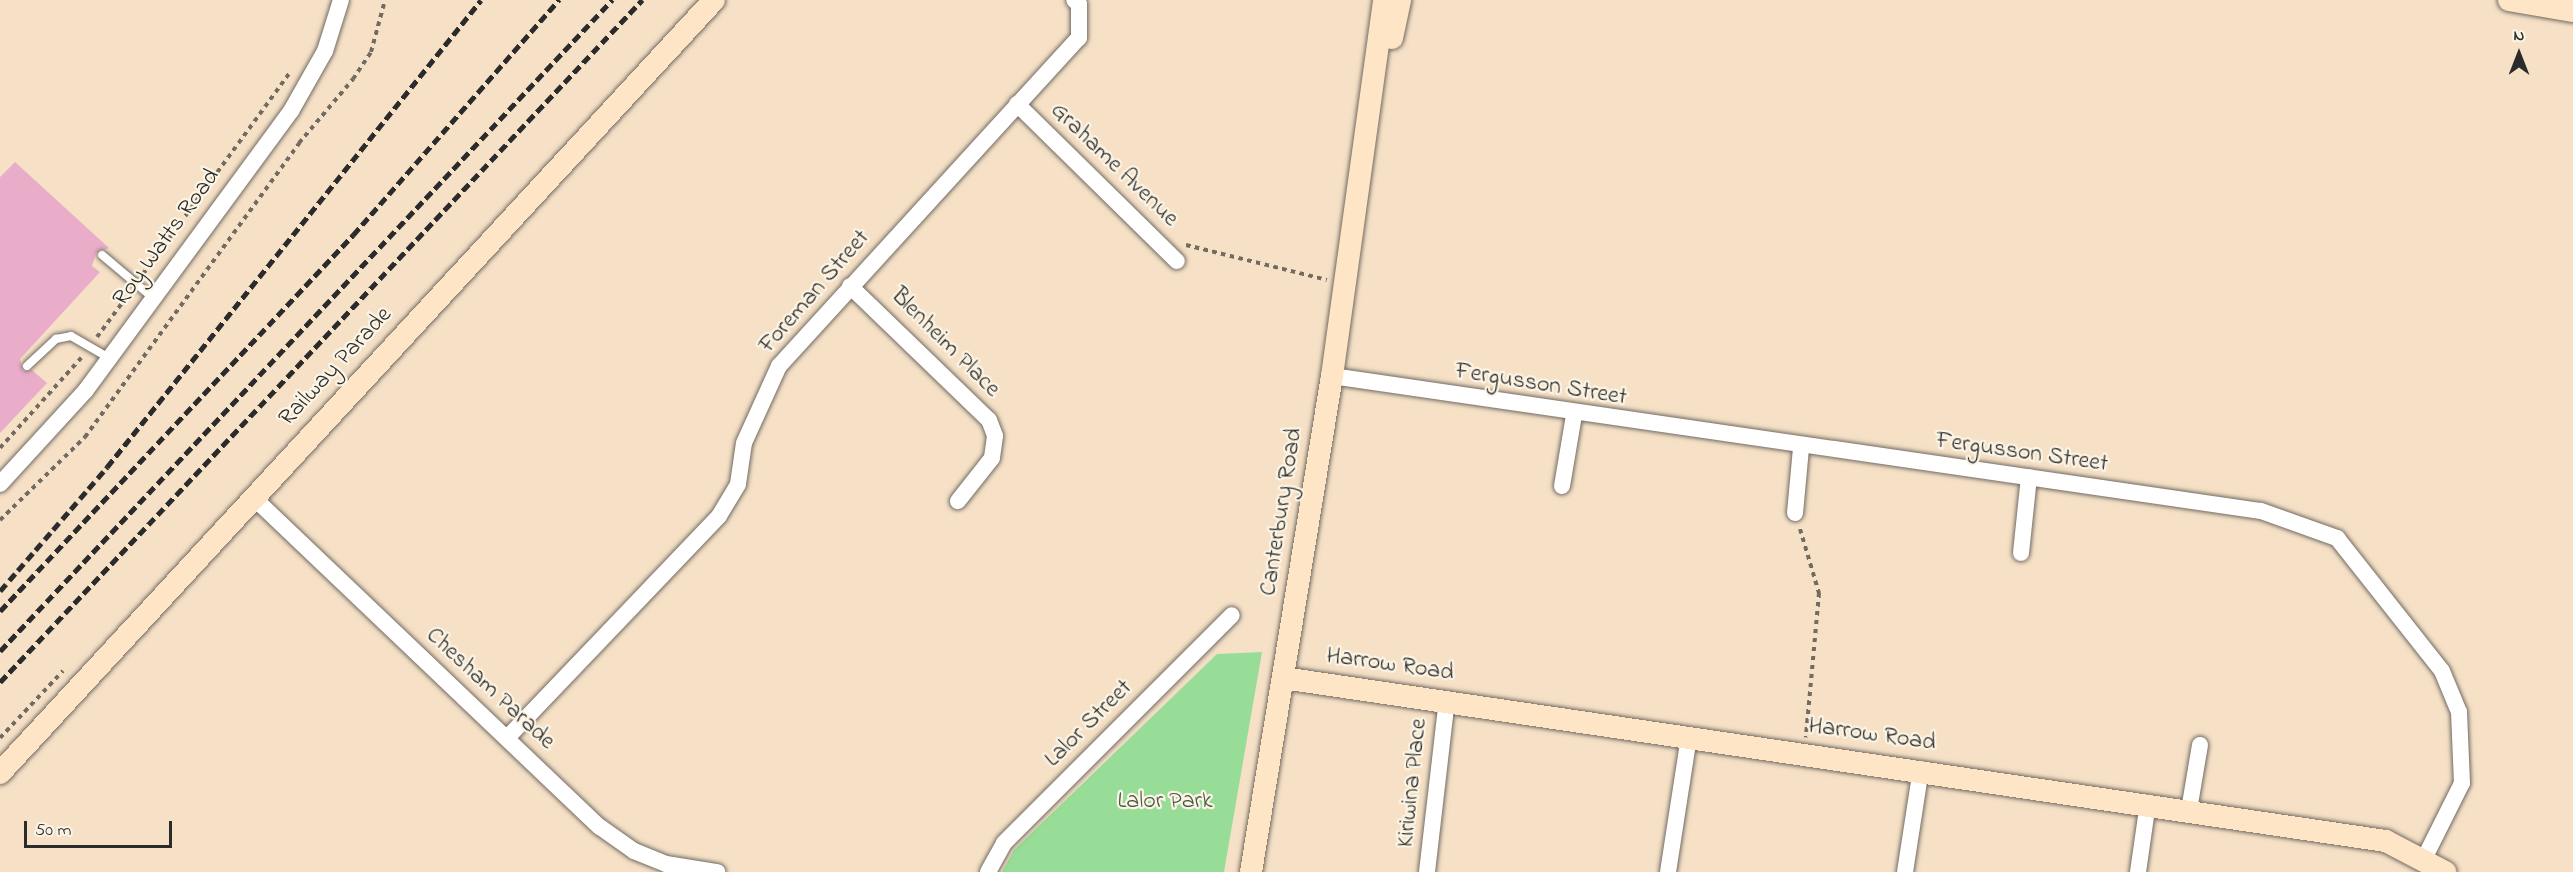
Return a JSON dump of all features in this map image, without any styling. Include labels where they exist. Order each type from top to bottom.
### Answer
[{"type":"street","name":"Roy Watts Road","points":[[0,484],[67,414],[311,80],[341,0]]},
{"type":"street","name":"Railway Parade","points":[[0,773],[714,0]]},
{"type":"street","name":"Foreman Street","points":[[507,738],[719,516],[738,484],[744,443],[779,366],[1079,38],[1079,4],[1074,0]]},
{"type":"street","points":[[2510,0],[2573,11]]},
{"type":"street","name":"Canterbury Road","points":[[1251,872],[1332,376],[1364,160],[1396,1]]},
{"type":"street","name":"Grahame Avenue","points":[[1017,104],[1177,261]]},
{"type":"street","name":"Blenheim Place","points":[[850,286],[989,420],[995,436],[992,458],[958,501]]},
{"type":"street","name":"Fergusson Street","points":[[1332,376],[1574,415],[1801,448],[2029,477],[2261,511],[2337,538],[2442,671],[2459,712],[2462,783],[2425,857]]},
{"type":"street","points":[[1562,486],[1574,415]]},
{"type":"street","points":[[1795,513],[1801,448]]},
{"type":"street","points":[[2021,554],[2029,477]]},
{"type":"street","name":"Chesham Parade","points":[[254,498],[507,738],[634,851],[666,864],[717,872]]},
{"type":"street","name":"Lalor Street","points":[[988,872],[1004,843],[1232,615]]},
{"type":"street","name":"Harrow Road","points":[[1282,678],[1921,769],[2386,842],[2425,857],[2445,872]]},
{"type":"street","name":"Kiriwina Place","points":[[1427,872],[1447,700]]},
{"type":"street","points":[[1668,872],[1689,736]]},
{"type":"street","points":[[2189,810],[2200,745]]},
{"type":"street","points":[[1905,872],[1921,769]]},
{"type":"street","points":[[2138,872],[2148,803]]},
{"type":"lane","points":[[102,255],[153,298]]},
{"type":"lane","points":[[27,366],[63,337],[91,345],[109,358]]},
{"type":"path","points":[[0,520],[85,437],[299,143],[353,79],[371,52],[385,0]]},
{"type":"path","points":[[0,448],[91,345],[294,67]]},
{"type":"path","points":[[1160,245],[1203,246],[1345,285]]},
{"type":"path","points":[[1795,513],[1820,593],[1804,752]]},
{"type":"green space","name":"Lalor Park","points":[[1262,652],[1224,872],[1002,872],[1014,850],[1217,654]]},
{"type":"building","points":[[15,162],[109,248],[96,253],[92,266],[100,272],[20,359],[23,371],[32,370],[47,383],[0,433],[0,177]]},
{"type":"railway","points":[[0,591],[107,467],[481,0]]},
{"type":"railway","points":[[0,611],[353,235],[559,0]]},
{"type":"railway","points":[[0,651],[612,0]]},
{"type":"railway","points":[[0,682],[642,0]]}]
